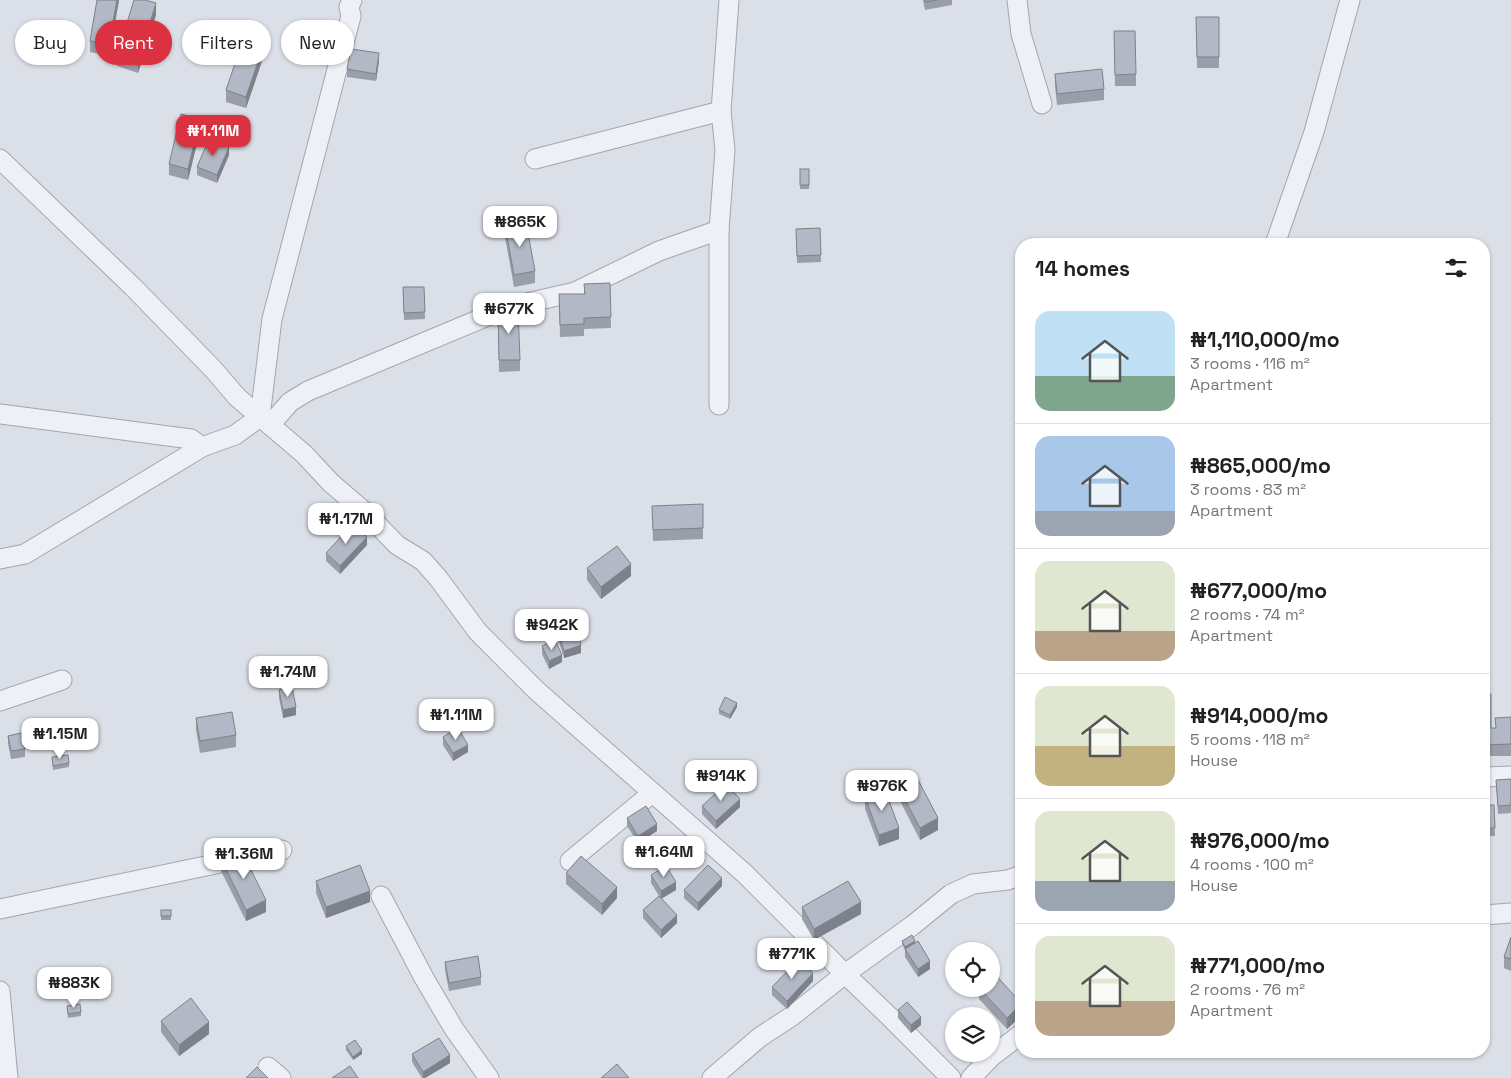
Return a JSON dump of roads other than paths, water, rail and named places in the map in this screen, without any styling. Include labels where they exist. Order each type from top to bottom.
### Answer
[{"type":"street","points":[[265,421],[272,319],[351,16],[350,7],[352,0]]},
{"type":"street","points":[[719,404],[719,230],[725,150],[721,111],[729,0]]},
{"type":"street","points":[[1017,0],[1021,34],[1042,104]]},
{"type":"street","points":[[1277,238],[1314,132],[1350,0]]},
{"type":"street","points":[[535,159],[721,111]]},
{"type":"street","points":[[0,159],[133,287],[213,369],[237,397],[304,454],[331,483],[366,512],[397,545],[423,561],[478,632],[537,691],[651,794],[744,873],[951,1078]]},
{"type":"street","points":[[0,559],[25,554],[202,447],[265,421],[308,390],[509,307],[575,292],[659,251],[719,230]]},
{"type":"street","points":[[0,414],[191,440],[202,447]]},
{"type":"street","points":[[0,700],[62,680]]},
{"type":"street","points":[[1490,777],[1511,776]]},
{"type":"street","points":[[570,862],[651,794]]},
{"type":"street","points":[[0,909],[282,850]]},
{"type":"street","points":[[712,1078],[760,1037],[792,1016],[845,974],[914,925],[951,894],[973,884],[1008,880],[1015,877]]},
{"type":"street","points":[[381,896],[424,978],[454,1029],[489,1078]]},
{"type":"street","points":[[1490,915],[1511,913]]},
{"type":"street","points":[[0,991],[8,1078]]},
{"type":"street","points":[[971,1078],[991,1057],[1015,1039]]}]
